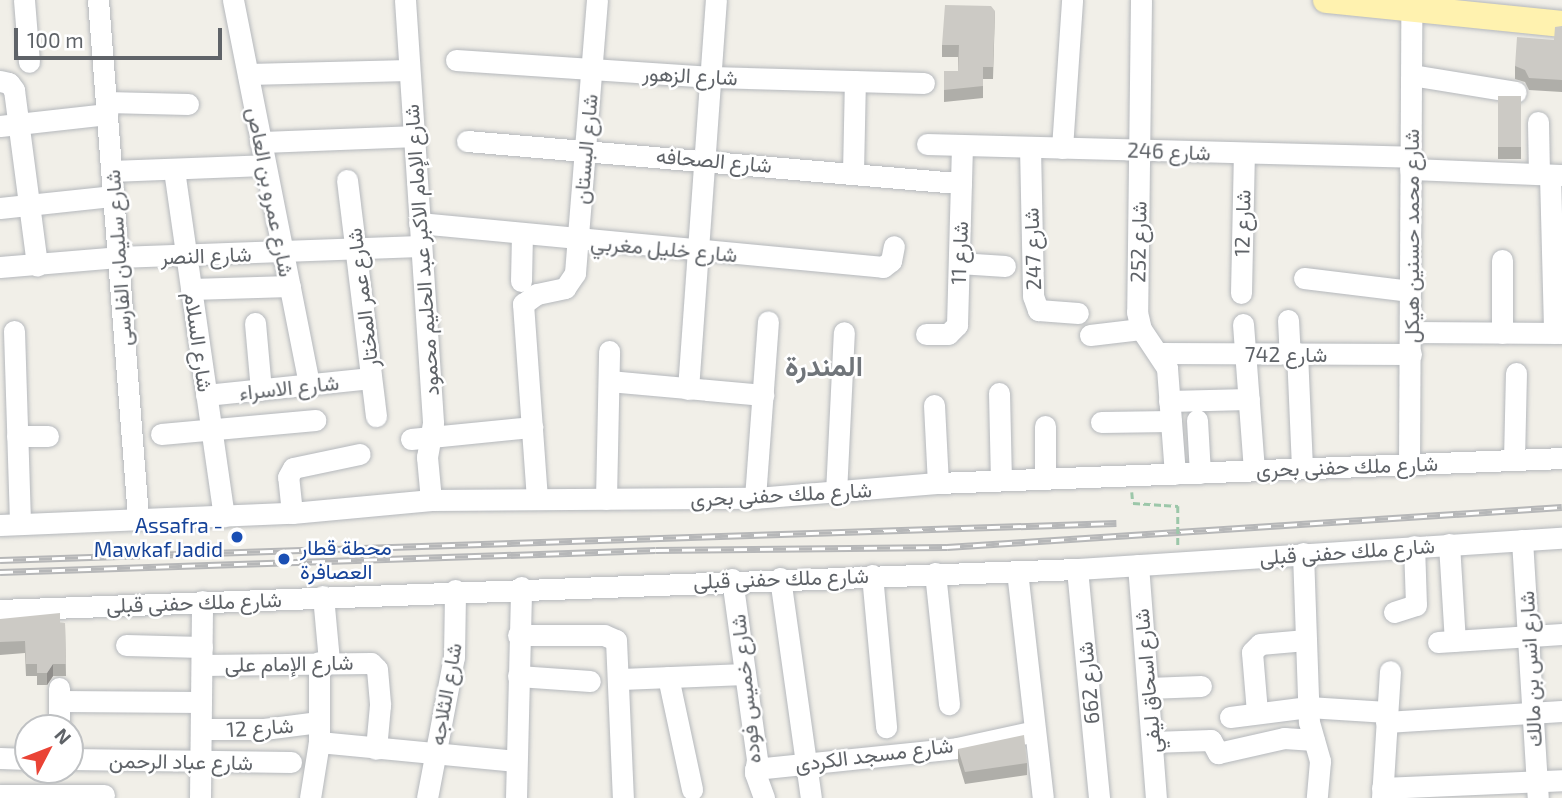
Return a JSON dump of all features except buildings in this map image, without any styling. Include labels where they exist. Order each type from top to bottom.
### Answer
[{"type":"main road","points":[[1325,0],[1562,24]]},
{"type":"street","points":[[24,0],[29,62]]},
{"type":"street","name":"شارع سليمان الفارسى","points":[[98,0],[138,517]]},
{"type":"street","name":"شارع عمرو بن العاص","points":[[233,0],[309,384]]},
{"type":"street","name":"شارع الإمام الاكبر عبد الحليم محمود","points":[[405,0],[420,246],[421,438],[427,457],[432,500]]},
{"type":"street","name":"شارع البستان","points":[[532,427],[523,304],[537,295],[558,290],[574,279],[597,0]]},
{"type":"street","points":[[688,388],[716,0]]},
{"type":"street","points":[[1062,148],[1072,0]]},
{"type":"street","name":"شارع 252","points":[[1141,0],[1137,312],[1141,330]]},
{"type":"street","name":"شارع محمد حسنين هيكل","points":[[1409,464],[1411,8]]},
{"type":"street","name":"شارع الزهور","points":[[456,60],[711,77],[924,83]]},
{"type":"street","points":[[248,74],[409,70]]},
{"type":"street","points":[[1412,75],[1516,92]]},
{"type":"street","points":[[0,80],[12,86],[9,125],[30,206],[37,265]]},
{"type":"street","points":[[853,173],[855,81]]},
{"type":"street","points":[[9,125],[106,108],[188,104]]},
{"type":"street","points":[[1409,332],[1558,333],[1550,175],[1538,122]]},
{"type":"street","points":[[260,142],[413,136]]},
{"type":"street","name":"شارع الصحافه","points":[[467,141],[705,159],[961,183]]},
{"type":"street","name":"شارع 246","points":[[927,144],[1244,154],[1410,163],[1550,175]]},
{"type":"street","name":"شارع 11","points":[[926,334],[948,334],[956,329],[962,145]]},
{"type":"street","name":"شارع 247","points":[[1030,147],[1032,296],[1038,310],[1078,313]]},
{"type":"street","name":"شارع 12","points":[[1241,293],[1244,154]]},
{"type":"street","points":[[111,171],[264,165]]},
{"type":"street","name":"شارع السلام","points":[[174,170],[224,516]]},
{"type":"street","name":"شارع عمر المختار","points":[[347,180],[376,416]]},
{"type":"street","points":[[0,208],[113,196]]},
{"type":"street","name":"شارع خليل مغربي","points":[[419,223],[698,252],[883,267],[891,261],[894,246]]},
{"type":"street","points":[[521,281],[522,234]]},
{"type":"street","name":"شارع النصر","points":[[0,267],[118,257],[187,257],[420,246]]},
{"type":"street","points":[[1502,260],[1502,333]]},
{"type":"street","points":[[959,263],[1005,266]]},
{"type":"street","points":[[1304,278],[1410,291]]},
{"type":"street","points":[[191,289],[289,286]]},
{"type":"street","points":[[1288,320],[1294,353],[1302,468]]},
{"type":"street","points":[[755,498],[768,321]]},
{"type":"street","points":[[255,323],[261,390]]},
{"type":"street","points":[[1243,324],[1254,470]]},
{"type":"street","points":[[1090,335],[1141,330],[1160,353],[1167,368],[1175,474]]},
{"type":"street","points":[[10,525],[17,436],[8,410],[7,372],[14,331]]},
{"type":"street","points":[[835,494],[844,332]]},
{"type":"street","points":[[606,499],[609,351]]},
{"type":"street","name":"شارع 742","points":[[1160,353],[1411,354]]},
{"type":"street","points":[[1514,460],[1516,373]]},
{"type":"street","name":"شارع الاسراء","points":[[206,395],[371,378]]},
{"type":"street","points":[[608,381],[763,395]]},
{"type":"street","points":[[999,393],[1001,480]]},
{"type":"street","points":[[1101,422],[1249,399]]},
{"type":"street","points":[[934,405],[938,483]]},
{"type":"street","points":[[161,434],[316,420]]},
{"type":"street","points":[[1197,421],[1200,473]]},
{"type":"street","points":[[1045,426],[1045,478]]},
{"type":"street","points":[[421,438],[532,427],[537,499]]},
{"type":"street","points":[[17,436],[48,436]]},
{"type":"street","points":[[292,513],[288,477],[293,468],[360,454]]},
{"type":"street","name":"شارع ملك حفنى بحرى","points":[[10,525],[138,517],[292,513],[432,500],[755,498],[835,494],[938,483],[1562,458]]},
{"type":"street","name":"شارع ملك حفنى قبلى","points":[[0,610],[521,587],[1077,569],[1562,538]]},
{"type":"street","name":"شارع انس بن مالك","points":[[1522,540],[1538,789]]},
{"type":"street","points":[[1449,544],[1446,642],[1562,634]]},
{"type":"street","points":[[1394,612],[1416,605],[1414,547]]},
{"type":"street","points":[[1303,553],[1308,707],[1320,761],[1317,798]]},
{"type":"street","name":"شارع اسحاق ليفي","points":[[1138,565],[1156,798]]},
{"type":"street","name":"شارع 662","points":[[1077,569],[1099,798]]},
{"type":"street","points":[[1017,570],[1042,798]]},
{"type":"street","points":[[935,573],[949,704]]},
{"type":"street","points":[[872,575],[886,727]]},
{"type":"street","points":[[780,578],[811,798]]},
{"type":"street","name":"شارع خميس فوده","points":[[732,579],[755,769],[764,798]]},
{"type":"street","points":[[516,798],[521,587]]},
{"type":"street","name":"شارع الثلاجه","points":[[427,798],[454,657],[455,590]]},
{"type":"street","points":[[310,798],[319,732],[324,662],[323,596]]},
{"type":"street","points":[[200,798],[202,601]]},
{"type":"street","points":[[519,635],[610,636],[619,646],[623,798]]},
{"type":"street","points":[[1257,712],[1252,652],[1260,645],[1306,640]]},
{"type":"street","name":"شارع الإمام على","points":[[126,645],[202,656],[375,665],[380,705],[376,749]]},
{"type":"street","points":[[1390,671],[1382,793],[1538,789],[1562,780]]},
{"type":"street","points":[[621,679],[745,674]]},
{"type":"street","points":[[518,677],[590,681]]},
{"type":"street","points":[[668,677],[692,789]]},
{"type":"street","points":[[1148,688],[1201,686]]},
{"type":"street","points":[[59,714],[59,694],[201,702]]},
{"type":"street","points":[[1230,717],[1308,707],[1387,717],[1562,711]]},
{"type":"street","name":"شارع 12","points":[[201,729],[319,732],[376,749],[516,761]]},
{"type":"street","name":"شارع مسجد الكردى","points":[[755,769],[957,748],[1035,731]]},
{"type":"street","points":[[1152,742],[1212,740],[1218,753],[1284,738],[1314,740]]},
{"type":"street","name":"شارع عباد الرحمن","points":[[84,759],[291,762]]},
{"type":"street","points":[[0,795],[104,795]]},
{"type":"path","points":[[1133,503],[1178,506],[1178,545]]},
{"type":"railway","points":[[0,572],[656,550],[947,547],[1562,507]]},
{"type":"railway","points":[[0,560],[1116,523]]},
{"type":"place","name":"Assafra - Mawkaf Jadid","points":[[237,537]]},
{"type":"place","name":"محطة قطار العصافرة","points":[[284,559]]},
{"type":"district","name":"المندرة","points":[[824,365]]}]
